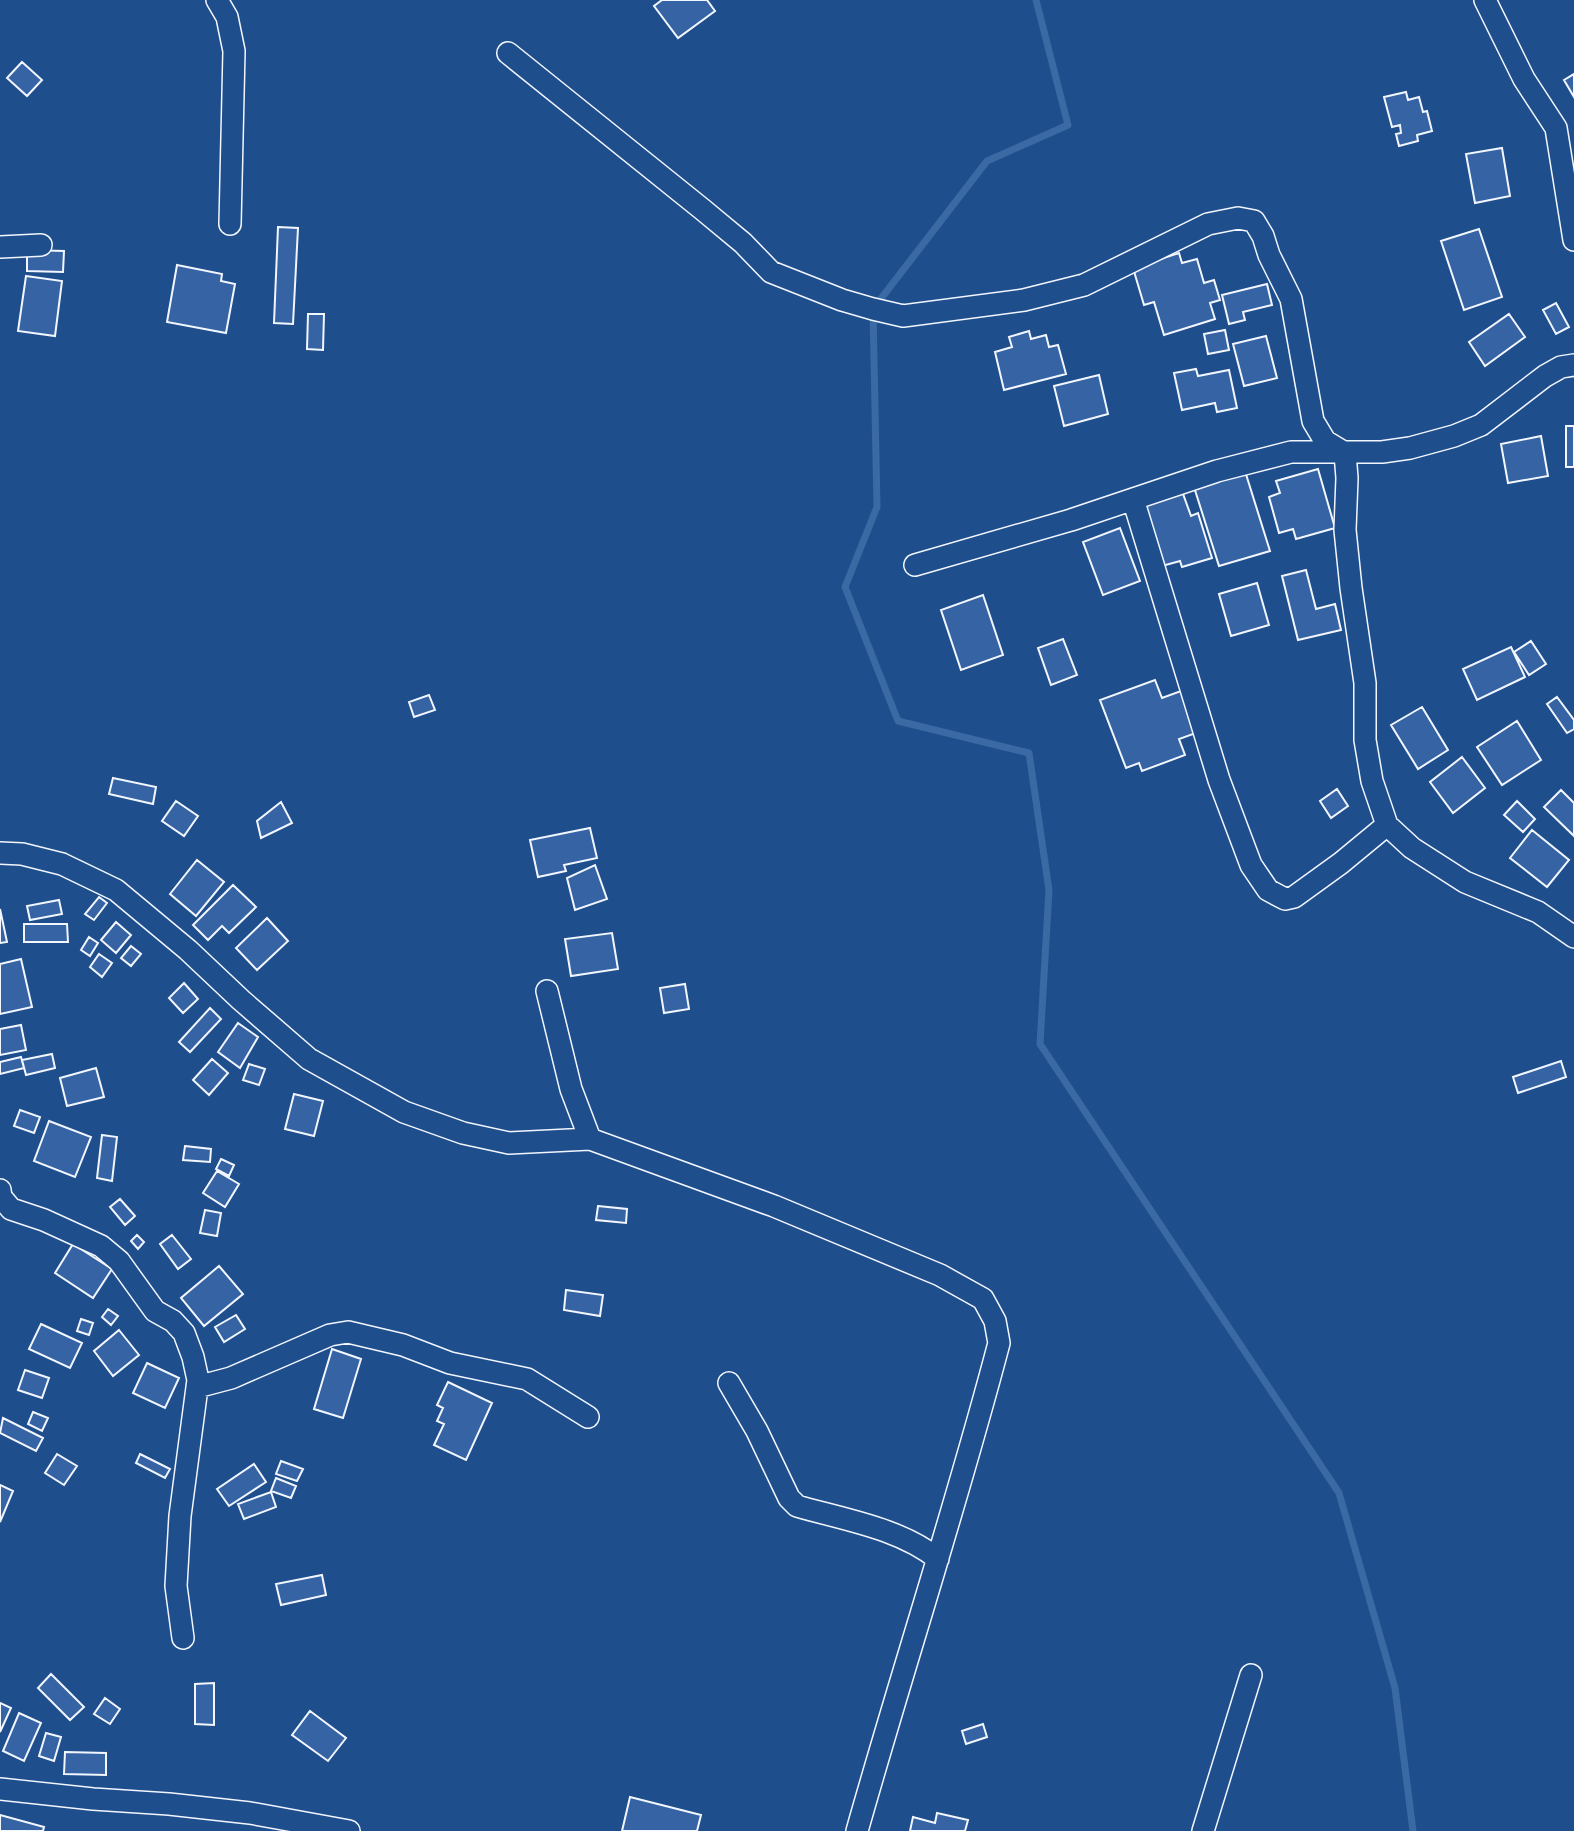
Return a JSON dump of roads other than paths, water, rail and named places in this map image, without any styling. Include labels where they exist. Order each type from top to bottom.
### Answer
[{"type":"street","points":[[217,0],[227,17],[234,51],[230,224]]},
{"type":"street","points":[[1485,0],[1524,79],[1556,128],[1574,240]]},
{"type":"street","points":[[508,53],[743,243],[771,272],[842,300],[903,316],[1024,300],[1084,285],[1208,224],[1238,218],[1254,221],[1290,299],[1313,421],[1325,441],[1345,453]]},
{"type":"street","points":[[0,247],[41,245]]},
{"type":"street","points":[[915,565],[1071,520],[1217,471],[1291,452],[1382,452],[1410,448],[1454,436],[1481,425],[1545,376],[1561,367],[1574,365]]},
{"type":"street","points":[[1345,453],[1345,530],[1365,683],[1365,740],[1372,781],[1387,825],[1412,848],[1465,882],[1538,912],[1574,937]]},
{"type":"street","points":[[1133,499],[1219,780],[1251,865],[1268,890],[1285,899],[1294,897],[1342,863],[1387,825]]},
{"type":"street","points":[[0,853],[22,854],[62,864],[116,890],[188,950],[309,1059],[404,1112],[463,1133],[509,1143],[590,1139],[774,1206],[940,1275],[983,1298],[995,1321],[999,1343],[939,1559],[890,1711],[857,1831]]},
{"type":"street","points":[[547,991],[571,1088],[590,1139]]},
{"type":"street","points":[[0,1191],[1,1197],[11,1209],[44,1220],[101,1246],[119,1261],[155,1311],[173,1321],[184,1333],[198,1380],[180,1516],[176,1586],[183,1638]]},
{"type":"street","points":[[197,1387],[231,1378],[330,1335],[348,1332],[403,1345],[450,1363],[527,1379],[589,1417]]},
{"type":"street","points":[[729,1383],[757,1431],[789,1497],[797,1506],[902,1536],[939,1559]]},
{"type":"street","points":[[1203,1831],[1251,1675]]},
{"type":"street","points":[[0,1790],[250,1813],[349,1831]]},
{"type":"waterway","points":[[1036,0],[1068,125],[987,161],[873,309],[877,507],[845,587],[898,721],[1029,753],[1049,890],[1040,1044],[1339,1493],[1395,1688],[1413,1831]]}]
